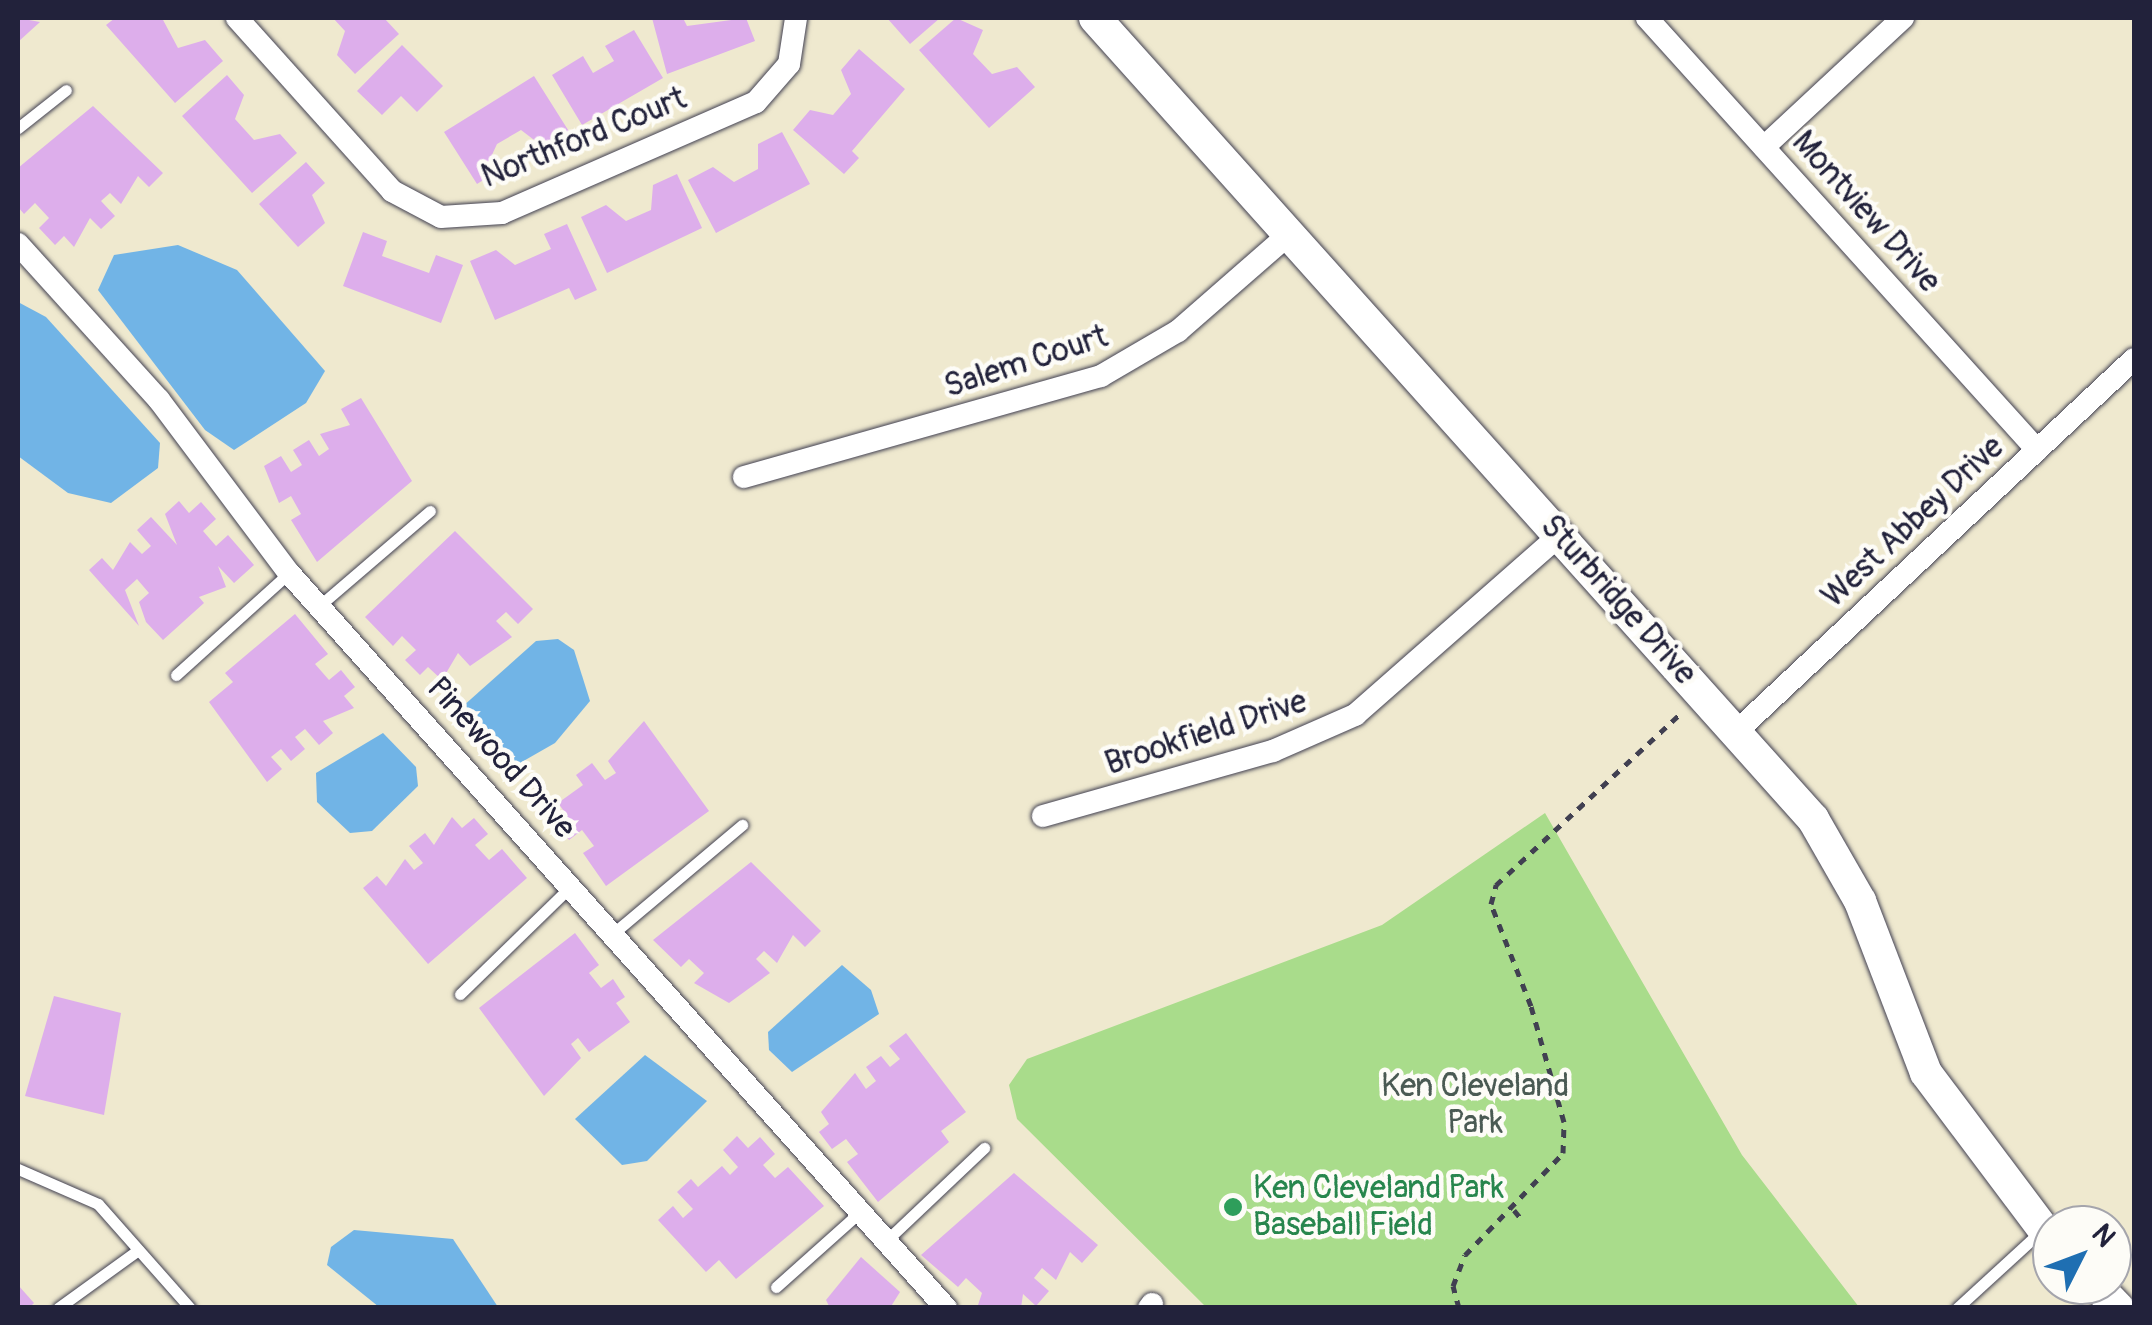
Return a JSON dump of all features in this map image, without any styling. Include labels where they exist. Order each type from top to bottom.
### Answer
[{"type":"street","name":"Northford Court","points":[[237,18],[392,191],[441,218],[502,213],[756,102],[788,64],[796,18]]},
{"type":"street","name":"Sturbridge Drive","points":[[1095,18],[1736,732],[1840,858],[1926,1073],[2032,1215]]},
{"type":"street","name":"Montview Drive","points":[[1647,18],[2037,450]]},
{"type":"street","points":[[1764,147],[1903,18]]},
{"type":"street","name":"Salem Court","points":[[744,477],[1102,376],[1178,331],[1290,234]]},
{"type":"street","name":"Pinewood Drive","points":[[18,244],[160,400],[289,572],[616,931],[946,1308]]},
{"type":"street","name":"West Abbey Drive","points":[[1736,732],[2134,359]]},
{"type":"street","name":"Brookfield Drive","points":[[1044,816],[1330,728],[1388,691],[1560,536]]},
{"type":"lane","points":[[18,128],[66,90]]},
{"type":"lane","points":[[320,606],[430,510]]},
{"type":"lane","points":[[176,674],[289,572]]},
{"type":"lane","points":[[616,931],[742,825]]},
{"type":"lane","points":[[460,994],[572,885]]},
{"type":"lane","points":[[887,1240],[984,1148]]},
{"type":"lane","points":[[18,1168],[98,1204],[190,1308]]},
{"type":"lane","points":[[776,1287],[862,1211]]},
{"type":"lane","points":[[1957,1308],[2032,1247]]},
{"type":"lane","points":[[58,1308],[138,1250]]},
{"type":"path","points":[[1458,1308],[1453,1286],[1465,1255],[1557,1167],[1564,1122],[1522,976],[1494,915],[1496,885],[1703,695]]},
{"type":"path","points":[[1514,1210],[1522,1220]]},
{"type":"green space","name":"Ken Cleveland Park","points":[[1545,813],[1742,1155],[1859,1307],[1206,1307],[1017,1119],[1009,1085],[1027,1059],[1382,925]]},
{"type":"water","points":[[178,245],[237,270],[325,371],[306,403],[234,450],[205,430],[98,290],[114,255]]},
{"type":"water","points":[[18,302],[46,317],[160,443],[158,468],[111,503],[68,493],[18,456]]},
{"type":"water","points":[[558,639],[574,650],[590,701],[555,743],[513,767],[482,743],[462,707],[536,641]]},
{"type":"water","points":[[383,733],[416,767],[418,786],[372,831],[350,833],[317,802],[316,773]]},
{"type":"water","points":[[842,965],[871,990],[879,1014],[792,1072],[769,1050],[768,1032]]},
{"type":"water","points":[[645,1055],[707,1101],[647,1161],[622,1165],[575,1119]]},
{"type":"water","points":[[354,1230],[453,1239],[498,1307],[379,1307],[327,1265],[331,1247]]},
{"type":"building","points":[[18,18],[40,22],[18,42]]},
{"type":"building","points":[[115,18],[162,18],[178,48],[205,40],[223,61],[175,103],[106,25]]},
{"type":"building","points":[[333,18],[384,18],[399,34],[355,74],[337,55],[345,31]]},
{"type":"building","points":[[652,18],[683,18],[687,26],[746,18],[755,41],[667,74]]},
{"type":"building","points":[[887,18],[940,18],[910,44]]},
{"type":"building","points":[[956,18],[983,30],[973,54],[992,74],[1017,67],[1035,87],[989,128],[919,50]]},
{"type":"building","points":[[634,30],[663,78],[582,125],[552,75],[583,56],[593,73],[614,61],[605,46]]},
{"type":"building","points":[[402,45],[443,86],[417,112],[401,96],[382,115],[357,91]]},
{"type":"building","points":[[859,49],[905,89],[852,151],[859,158],[844,174],[793,130],[810,110],[833,115],[851,94],[841,70]]},
{"type":"building","points":[[227,75],[244,95],[235,119],[254,140],[280,134],[297,153],[252,193],[182,116]]},
{"type":"building","points":[[534,76],[570,133],[546,149],[521,130],[497,144],[491,157],[499,170],[477,184],[444,132]]},
{"type":"building","points":[[93,106],[163,173],[149,187],[138,176],[121,204],[110,193],[101,201],[115,216],[101,229],[90,218],[74,247],[64,236],[55,245],[39,228],[49,218],[35,203],[24,214],[18,207],[18,168]]},
{"type":"building","points":[[782,132],[810,184],[716,233],[688,180],[713,167],[734,182],[758,169],[758,144]]},
{"type":"building","points":[[306,162],[325,183],[312,195],[325,223],[298,247],[259,204]]},
{"type":"building","points":[[677,174],[702,228],[607,273],[581,217],[606,205],[626,221],[651,210],[653,185]]},
{"type":"building","points":[[567,224],[597,290],[575,300],[569,288],[495,320],[470,261],[496,250],[515,265],[551,249],[544,234]]},
{"type":"building","points":[[363,232],[387,241],[382,256],[429,273],[436,255],[463,265],[441,323],[343,286]]},
{"type":"building","points":[[361,398],[412,481],[317,562],[291,520],[301,514],[291,496],[279,503],[264,466],[281,456],[291,472],[302,465],[293,450],[309,440],[319,456],[329,449],[320,434],[350,425],[341,409]]},
{"type":"building","points":[[179,501],[189,513],[201,502],[216,519],[203,531],[216,546],[228,535],[254,565],[234,583],[218,566],[226,587],[199,597],[204,603],[163,640],[146,622],[139,602],[149,593],[137,579],[125,590],[139,626],[89,570],[102,558],[113,570],[130,542],[142,554],[151,546],[137,530],[151,517],[177,545],[165,514]]},
{"type":"building","points":[[455,531],[533,609],[518,624],[506,612],[496,621],[512,637],[470,666],[458,653],[442,680],[428,667],[420,675],[405,660],[416,650],[402,636],[393,646],[365,617]]},
{"type":"building","points":[[295,614],[328,654],[315,664],[329,680],[341,670],[355,687],[344,696],[354,708],[323,721],[333,733],[319,745],[305,729],[295,737],[305,749],[291,761],[281,749],[271,757],[282,769],[267,782],[209,702],[233,682],[225,673]]},
{"type":"building","points":[[644,721],[709,811],[606,886],[583,853],[594,846],[582,830],[569,840],[556,822],[566,814],[558,803],[583,785],[576,775],[592,763],[605,780],[616,773],[608,761]]},
{"type":"building","points":[[452,817],[462,828],[474,818],[488,834],[475,845],[489,860],[502,849],[527,878],[428,964],[363,888],[377,876],[386,886],[405,859],[414,870],[423,863],[409,846],[425,833],[434,845]]},
{"type":"building","points":[[751,862],[821,931],[805,947],[793,935],[777,963],[764,951],[756,959],[770,973],[729,1003],[694,983],[704,973],[689,959],[681,967],[653,940]]},
{"type":"building","points":[[575,933],[599,965],[589,973],[601,988],[613,979],[625,997],[616,1003],[630,1022],[589,1052],[578,1038],[571,1044],[581,1058],[544,1096],[479,1008]]},
{"type":"building","points":[[54,996],[121,1013],[104,1115],[25,1096]]},
{"type":"building","points":[[906,1033],[966,1112],[941,1131],[949,1142],[878,1202],[847,1162],[858,1154],[846,1139],[832,1149],[819,1132],[829,1124],[821,1112],[855,1073],[866,1089],[876,1081],[866,1067],[881,1056],[890,1067],[900,1059],[889,1046]]},
{"type":"building","points":[[737,1136],[748,1148],[760,1137],[775,1154],[763,1165],[775,1178],[788,1167],[824,1206],[736,1279],[719,1260],[706,1272],[658,1220],[673,1206],[683,1218],[693,1209],[677,1192],[691,1179],[698,1187],[722,1166],[730,1175],[738,1167],[723,1150]]},
{"type":"building","points":[[1014,1173],[1098,1245],[1082,1263],[1070,1252],[1056,1280],[1042,1268],[1034,1278],[1049,1291],[1036,1306],[1023,1294],[1021,1308],[977,1308],[982,1293],[966,1278],[958,1287],[921,1255]]},
{"type":"building","points":[[861,1257],[900,1292],[890,1308],[830,1308],[826,1300]]},
{"type":"building","points":[[18,1285],[34,1303],[29,1308],[18,1308]]},
{"type":"place","name":"Ken Cleveland Park Baseball Field","points":[[1233,1207]]}]
